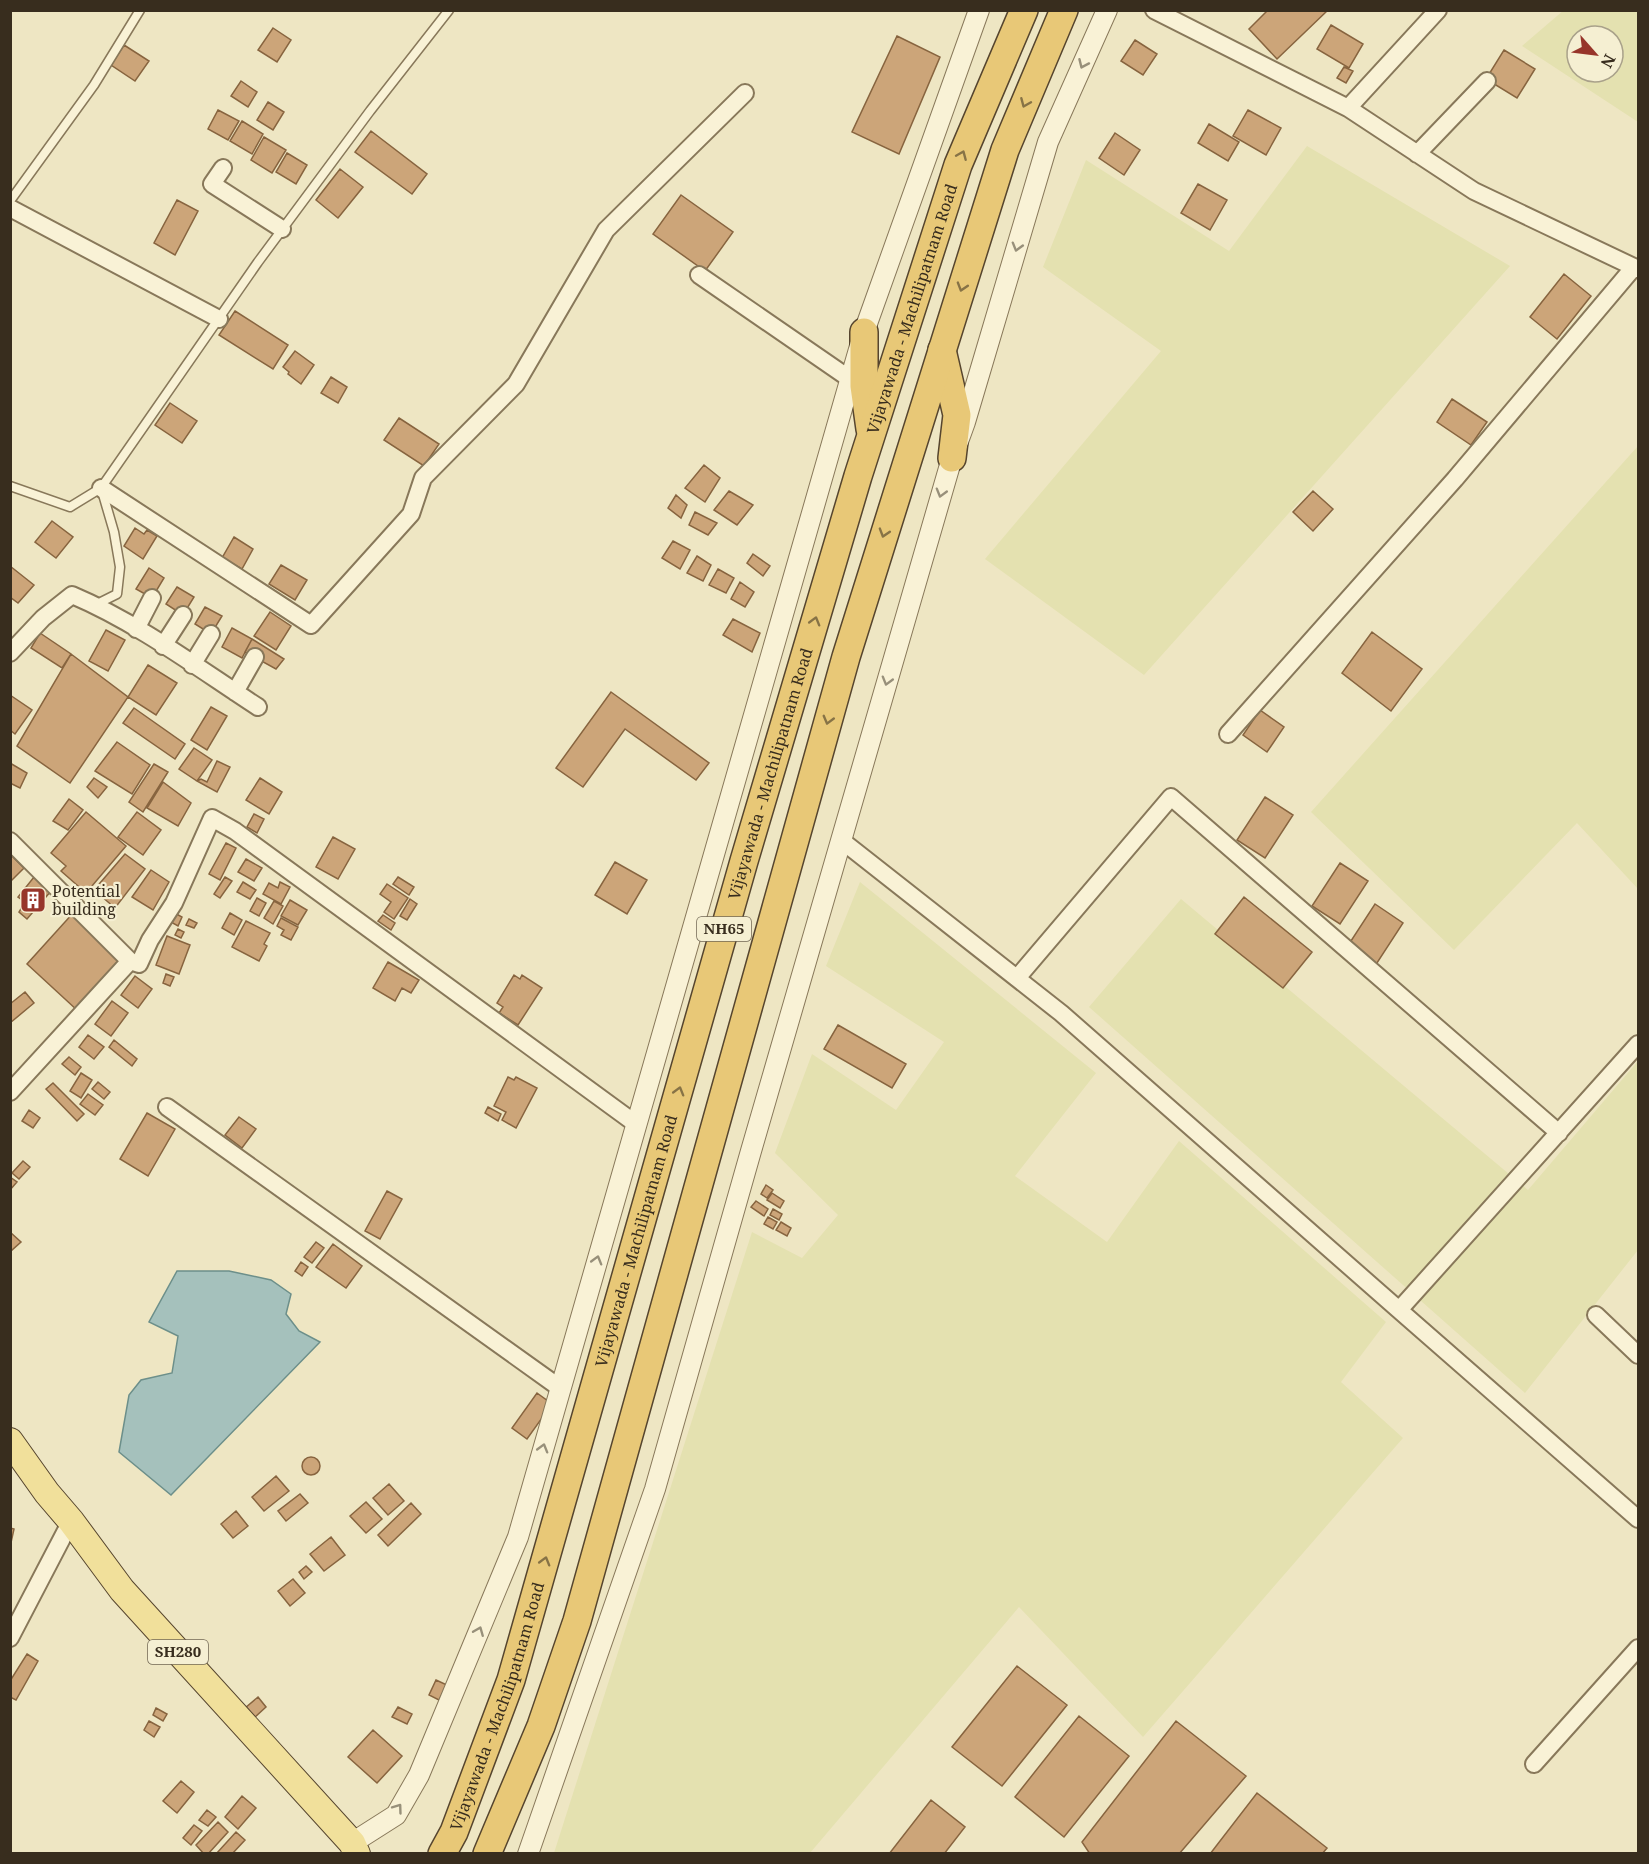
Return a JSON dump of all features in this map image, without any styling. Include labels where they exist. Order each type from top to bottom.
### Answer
[{"type":"highway","name":"Vijayawada - Machilipatnam Road","points":[[442,1854],[454,1832],[511,1680],[744,861],[871,434],[958,165],[1024,10]]},
{"type":"highway","name":"NH65","points":[[487,1854],[541,1726],[577,1621],[846,657],[1005,150],[1064,10]]},
{"type":"highway","points":[[864,332],[864,386],[871,434]]},
{"type":"highway","points":[[942,350],[957,415],[951,458]]},
{"type":"main road","name":"SH280","points":[[10,1441],[47,1493],[123,1590],[354,1848]]},
{"type":"street","points":[[354,1848],[396,1815],[419,1775],[518,1537],[864,332],[979,10]]},
{"type":"street","points":[[528,1854],[655,1489],[951,458],[965,422],[1048,142],[1107,10]]},
{"type":"street","points":[[1154,10],[1348,108],[1474,191],[1636,268],[1455,479],[1228,734]]},
{"type":"street","points":[[1348,108],[1438,10]]},
{"type":"street","points":[[1417,154],[1487,81]]},
{"type":"street","points":[[101,488],[311,625],[411,514],[423,478],[516,384],[606,230],[745,93]]},
{"type":"street","points":[[223,168],[212,184],[282,229]]},
{"type":"street","points":[[10,208],[219,319]]},
{"type":"street","points":[[699,275],[850,379]]},
{"type":"street","points":[[10,653],[43,618],[72,595],[95,605],[136,629],[258,707]]},
{"type":"street","points":[[136,629],[152,598]]},
{"type":"street","points":[[164,646],[183,615]]},
{"type":"street","points":[[192,665],[211,634]]},
{"type":"street","points":[[235,692],[255,657]]},
{"type":"street","points":[[1017,978],[1171,797],[1559,1133]]},
{"type":"street","points":[[10,841],[130,961],[139,964],[150,940],[174,903],[212,818],[235,831],[636,1124]]},
{"type":"street","points":[[841,840],[1061,1013],[1638,1519]]},
{"type":"street","points":[[10,1092],[130,961]]},
{"type":"street","points":[[1399,1310],[1638,1044]]},
{"type":"street","points":[[167,1107],[560,1388]]},
{"type":"street","points":[[1596,1315],[1638,1355]]},
{"type":"street","points":[[10,1638],[71,1521]]},
{"type":"street","points":[[1534,1764],[1638,1648]]},
{"type":"lane","points":[[10,201],[94,85],[140,10]]},
{"type":"lane","points":[[10,486],[70,507],[101,488],[282,229],[449,10]]},
{"type":"lane","points":[[95,605],[117,594],[120,567],[114,532],[101,488]]},
{"type":"shaded area","points":[[1564,10],[1638,11],[1638,122],[1580,84],[1625,84],[1625,24],[1565,24],[1565,74],[1522,46]]},
{"type":"shaded area","points":[[1307,146],[1510,266],[1144,675],[985,559],[1161,351],[1043,267],[1086,160],[1229,251]]},
{"type":"shaded area","points":[[1638,446],[1638,889],[1577,823],[1454,950],[1311,812]]},
{"type":"shaded area","points":[[860,882],[1096,1073],[1015,1176],[1107,1242],[1179,1141],[1386,1322],[1341,1382],[1403,1438],[1143,1737],[1019,1607],[810,1853],[554,1853],[752,1232],[802,1258],[838,1215],[775,1153],[812,1054],[896,1110],[944,1042],[826,966]]},
{"type":"shaded area","points":[[1181,899],[1528,1190],[1638,1061],[1638,1250],[1525,1393],[1089,1007]]},
{"type":"water","points":[[177,1271],[229,1271],[271,1280],[291,1294],[286,1314],[299,1331],[320,1342],[171,1495],[119,1452],[129,1395],[141,1380],[172,1373],[178,1336],[149,1322]]},
{"type":"building","points":[[1268,10],[1328,10],[1277,59],[1249,29]]},
{"type":"building","points":[[1331,25],[1363,44],[1349,68],[1317,49]]},
{"type":"building","points":[[273,28],[291,40],[277,62],[258,50]]},
{"type":"building","points":[[897,36],[940,57],[899,154],[852,132]]},
{"type":"building","points":[[1135,40],[1157,54],[1143,75],[1121,61]]},
{"type":"building","points":[[124,45],[149,61],[135,81],[111,65]]},
{"type":"building","points":[[1504,50],[1535,69],[1517,98],[1486,79]]},
{"type":"building","points":[[1344,67],[1353,71],[1346,83],[1337,78]]},
{"type":"building","points":[[241,81],[257,92],[248,107],[231,96]]},
{"type":"building","points":[[268,102],[284,112],[273,130],[257,120]]},
{"type":"building","points":[[218,110],[239,121],[228,140],[208,129]]},
{"type":"building","points":[[1248,110],[1281,128],[1266,155],[1233,136]]},
{"type":"building","points":[[242,121],[263,134],[252,154],[230,141]]},
{"type":"building","points":[[1209,124],[1239,142],[1228,161],[1198,143]]},
{"type":"building","points":[[371,131],[427,174],[412,194],[355,152]]},
{"type":"building","points":[[1115,133],[1140,150],[1124,175],[1099,158]]},
{"type":"building","points":[[264,137],[286,150],[272,173],[251,160]]},
{"type":"building","points":[[287,153],[307,165],[296,184],[276,172]]},
{"type":"building","points":[[340,169],[363,187],[338,218],[316,200]]},
{"type":"building","points":[[1198,184],[1227,200],[1210,230],[1181,213]]},
{"type":"building","points":[[681,195],[733,232],[705,271],[653,234]]},
{"type":"building","points":[[177,200],[198,211],[175,255],[154,243]]},
{"type":"building","points":[[1564,274],[1591,296],[1557,339],[1530,317]]},
{"type":"building","points":[[235,311],[288,345],[273,369],[219,335]]},
{"type":"building","points":[[295,351],[314,365],[301,384],[283,367]]},
{"type":"building","points":[[331,377],[347,387],[338,403],[321,393]]},
{"type":"building","points":[[1452,399],[1487,422],[1471,445],[1437,422]]},
{"type":"building","points":[[170,403],[197,421],[182,443],[155,425]]},
{"type":"building","points":[[399,418],[439,444],[424,466],[384,440]]},
{"type":"building","points":[[704,465],[720,478],[705,502],[685,488]]},
{"type":"building","points":[[729,491],[753,505],[737,525],[714,510]]},
{"type":"building","points":[[1313,491],[1333,509],[1313,531],[1293,512]]},
{"type":"building","points":[[676,495],[687,505],[681,518],[668,508]]},
{"type":"building","points":[[695,512],[717,523],[708,535],[689,525]]},
{"type":"building","points":[[52,521],[73,537],[56,558],[35,542]]},
{"type":"building","points":[[135,528],[144,534],[147,530],[157,536],[143,559],[124,546]]},
{"type":"building","points":[[234,537],[253,549],[242,569],[222,558]]},
{"type":"building","points":[[673,541],[690,550],[680,569],[662,558]]},
{"type":"building","points":[[753,554],[770,566],[763,576],[747,563]]},
{"type":"building","points":[[697,556],[711,565],[703,581],[687,573]]},
{"type":"building","points":[[281,565],[307,580],[295,600],[269,584]]},
{"type":"building","points":[[10,566],[34,585],[18,603],[10,597]]},
{"type":"building","points":[[149,568],[164,578],[152,598],[136,589]]},
{"type":"building","points":[[718,569],[734,578],[726,593],[709,585]]},
{"type":"building","points":[[740,582],[754,592],[745,607],[731,599]]},
{"type":"building","points":[[177,587],[194,597],[183,615],[166,604]]},
{"type":"building","points":[[205,607],[222,616],[211,634],[195,624]]},
{"type":"building","points":[[270,612],[291,626],[276,650],[254,636]]},
{"type":"building","points":[[733,619],[760,633],[752,652],[723,635]]},
{"type":"building","points":[[232,628],[252,639],[242,658],[222,647]]},
{"type":"building","points":[[106,630],[125,640],[108,671],[89,661]]},
{"type":"building","points":[[1372,632],[1422,669],[1391,711],[1342,673]]},
{"type":"building","points":[[40,633],[71,654],[62,668],[31,648]]},
{"type":"building","points":[[252,639],[284,659],[276,669],[245,652]]},
{"type":"building","points":[[71,654],[128,697],[70,783],[17,746]]},
{"type":"building","points":[[148,665],[177,683],[156,715],[128,697]]},
{"type":"building","points":[[611,692],[709,763],[696,780],[625,729],[583,787],[556,768]]},
{"type":"building","points":[[10,695],[32,710],[15,734],[10,730]]},
{"type":"building","points":[[211,707],[227,716],[207,750],[191,740]]},
{"type":"building","points":[[134,708],[185,744],[175,759],[123,723]]},
{"type":"building","points":[[1260,710],[1284,727],[1267,752],[1243,735]]},
{"type":"building","points":[[117,742],[150,765],[132,794],[95,771]]},
{"type":"building","points":[[194,748],[212,760],[197,781],[179,769]]},
{"type":"building","points":[[217,761],[230,767],[217,792],[197,781],[201,779],[207,782]]},
{"type":"building","points":[[10,763],[27,773],[20,788],[10,783]]},
{"type":"building","points":[[154,764],[168,772],[143,812],[129,802]]},
{"type":"building","points":[[94,778],[107,787],[98,798],[87,787]]},
{"type":"building","points":[[260,778],[282,792],[269,814],[246,800]]},
{"type":"building","points":[[163,782],[191,803],[178,826],[147,808]]},
{"type":"building","points":[[1265,797],[1293,815],[1265,858],[1237,840]]},
{"type":"building","points":[[69,799],[83,810],[68,830],[53,821]]},
{"type":"building","points":[[86,812],[126,846],[86,893],[61,871],[66,866],[51,853]]},
{"type":"building","points":[[137,812],[161,830],[143,855],[118,837]]},
{"type":"building","points":[[254,814],[264,819],[257,833],[247,827]]},
{"type":"building","points":[[333,837],[355,849],[338,879],[316,867]]},
{"type":"building","points":[[226,843],[236,848],[220,880],[209,874]]},
{"type":"building","points":[[10,854],[24,868],[10,882]]},
{"type":"building","points":[[125,854],[145,869],[115,908],[94,890]]},
{"type":"building","points":[[246,859],[262,868],[254,881],[238,872]]},
{"type":"building","points":[[615,862],[647,880],[627,914],[595,895]]},
{"type":"building","points":[[1340,863],[1368,881],[1340,924],[1312,906]]},
{"type":"building","points":[[151,870],[169,882],[153,910],[132,897]]},
{"type":"building","name":"Potential building","points":[[34,877],[51,891],[27,919],[19,912],[25,902],[18,897]]},
{"type":"building","points":[[225,877],[232,881],[220,898],[214,894]]},
{"type":"building","points":[[398,877],[414,887],[409,895],[393,884]]},
{"type":"building","points":[[243,882],[256,890],[250,899],[237,892]]},
{"type":"building","points":[[280,882],[290,887],[281,904],[263,894],[269,883],[278,888]]},
{"type":"building","points":[[387,884],[408,898],[394,919],[384,912],[391,902],[380,894]]},
{"type":"building","points":[[1244,897],[1312,952],[1283,988],[1215,934]]},
{"type":"building","points":[[257,898],[266,903],[259,916],[250,911]]},
{"type":"building","points":[[410,899],[417,904],[407,920],[400,916]]},
{"type":"building","points":[[290,900],[307,910],[298,925],[281,916]]},
{"type":"building","points":[[274,901],[283,906],[273,924],[264,918]]},
{"type":"building","points":[[1375,904],[1403,923],[1375,966],[1347,947]]},
{"type":"building","points":[[74,912],[126,958],[78,1011],[27,964]]},
{"type":"building","points":[[173,912],[182,917],[178,926],[169,921]]},
{"type":"building","points":[[230,913],[242,920],[234,935],[222,928]]},
{"type":"building","points":[[383,915],[395,923],[391,930],[378,921]]},
{"type":"building","points":[[281,918],[298,927],[291,940],[281,935],[284,930],[277,926]]},
{"type":"building","points":[[189,919],[197,923],[194,928],[186,925]]},
{"type":"building","points":[[246,921],[270,933],[264,944],[267,946],[259,961],[232,947]]},
{"type":"building","points":[[178,929],[184,932],[181,938],[175,935]]},
{"type":"building","points":[[167,936],[190,945],[179,974],[156,965]]},
{"type":"building","points":[[388,962],[419,980],[411,993],[402,988],[395,1001],[373,988]]},
{"type":"building","points":[[166,974],[174,977],[170,986],[163,983]]},
{"type":"building","points":[[514,975],[520,979],[522,975],[542,988],[518,1025],[499,1013],[503,1007],[497,1003]]},
{"type":"building","points":[[135,976],[152,989],[138,1008],[121,995]]},
{"type":"building","points":[[25,992],[34,1003],[10,1023],[10,1004]]},
{"type":"building","points":[[112,1001],[128,1013],[111,1036],[95,1024]]},
{"type":"building","points":[[838,1025],[906,1064],[892,1088],[824,1049]]},
{"type":"building","points":[[88,1035],[104,1047],[94,1059],[79,1047]]},
{"type":"building","points":[[114,1040],[137,1059],[132,1066],[109,1047]]},
{"type":"building","points":[[69,1057],[81,1067],[75,1075],[62,1064]]},
{"type":"building","points":[[81,1073],[92,1080],[81,1098],[70,1091]]},
{"type":"building","points":[[508,1077],[514,1080],[516,1077],[537,1088],[516,1128],[502,1120],[506,1112],[494,1106]]},
{"type":"building","points":[[98,1082],[110,1092],[104,1099],[92,1089]]},
{"type":"building","points":[[53,1083],[84,1114],[77,1121],[46,1089]]},
{"type":"building","points":[[88,1094],[103,1105],[95,1115],[80,1104]]},
{"type":"building","points":[[488,1107],[501,1114],[498,1121],[485,1113]]},
{"type":"building","points":[[29,1110],[40,1118],[33,1128],[22,1121]]},
{"type":"building","points":[[147,1113],[175,1129],[148,1176],[120,1159]]},
{"type":"building","points":[[239,1117],[256,1129],[242,1148],[225,1135]]},
{"type":"building","points":[[23,1161],[30,1167],[19,1179],[12,1173]]},
{"type":"building","points":[[10,1177],[17,1182],[10,1190]]},
{"type":"building","points":[[766,1185],[773,1190],[767,1198],[761,1194]]},
{"type":"building","points":[[387,1191],[402,1199],[380,1239],[365,1231]]},
{"type":"building","points":[[772,1193],[784,1201],[780,1208],[767,1200]]},
{"type":"building","points":[[756,1201],[768,1209],[764,1216],[751,1207]]},
{"type":"building","points":[[773,1209],[782,1214],[779,1220],[770,1215]]},
{"type":"building","points":[[768,1217],[777,1222],[773,1229],[764,1224]]},
{"type":"building","points":[[781,1222],[791,1228],[787,1236],[776,1230]]},
{"type":"building","points":[[10,1232],[21,1242],[12,1250],[10,1249]]},
{"type":"building","points":[[316,1242],[324,1248],[312,1263],[304,1257]]},
{"type":"building","points":[[333,1244],[362,1266],[346,1288],[316,1267]]},
{"type":"building","points":[[301,1262],[308,1267],[302,1276],[295,1271]]},
{"type":"building","points":[[537,1393],[552,1404],[527,1439],[512,1428]]},
{"type":"building","points":[[311,1457],[317,1460],[320,1466],[317,1472],[311,1475],[305,1472],[302,1466],[305,1460]]},
{"type":"building","points":[[276,1476],[289,1491],[264,1511],[252,1497]]},
{"type":"building","points":[[389,1484],[404,1501],[388,1515],[373,1498]]},
{"type":"building","points":[[300,1494],[308,1503],[286,1521],[278,1511]]},
{"type":"building","points":[[366,1502],[382,1519],[366,1533],[350,1516]]},
{"type":"building","points":[[411,1503],[421,1514],[388,1546],[378,1535]]},
{"type":"building","points":[[236,1511],[248,1526],[233,1538],[221,1524]]},
{"type":"building","points":[[10,1528],[14,1529],[10,1547]]},
{"type":"building","points":[[331,1537],[345,1555],[324,1571],[310,1554]]},
{"type":"building","points":[[306,1566],[312,1572],[304,1579],[299,1572]]},
{"type":"building","points":[[293,1579],[305,1593],[290,1606],[278,1591]]},
{"type":"building","points":[[27,1654],[38,1661],[16,1700],[10,1697],[10,1681]]},
{"type":"building","points":[[1017,1666],[1067,1705],[1002,1786],[952,1747]]},
{"type":"building","points":[[436,1680],[447,1685],[439,1700],[429,1695]]},
{"type":"building","points":[[258,1697],[266,1707],[254,1718],[245,1708]]},
{"type":"building","points":[[398,1707],[412,1714],[407,1724],[392,1717]]},
{"type":"building","points":[[156,1708],[167,1714],[163,1721],[153,1715]]},
{"type":"building","points":[[1079,1716],[1129,1756],[1064,1837],[1015,1797]]},
{"type":"building","points":[[149,1721],[160,1727],[154,1737],[144,1730]]},
{"type":"building","points":[[1176,1721],[1246,1776],[1179,1854],[1090,1854],[1082,1842]]},
{"type":"building","points":[[373,1730],[402,1756],[377,1783],[348,1757]]},
{"type":"building","points":[[181,1781],[194,1792],[177,1813],[163,1801]]},
{"type":"building","points":[[1257,1793],[1327,1848],[1322,1854],[1210,1854]]},
{"type":"building","points":[[242,1796],[256,1808],[238,1829],[225,1817]]},
{"type":"building","points":[[931,1800],[965,1827],[944,1854],[889,1854]]},
{"type":"building","points":[[207,1810],[216,1817],[208,1826],[199,1820]]},
{"type":"building","points":[[218,1822],[228,1832],[208,1854],[204,1854],[196,1845]]},
{"type":"building","points":[[194,1825],[202,1831],[191,1845],[183,1838]]},
{"type":"building","points":[[236,1832],[245,1840],[232,1854],[216,1854]]},
{"type":"place","name":"Potential building","points":[[33,900]]}]
